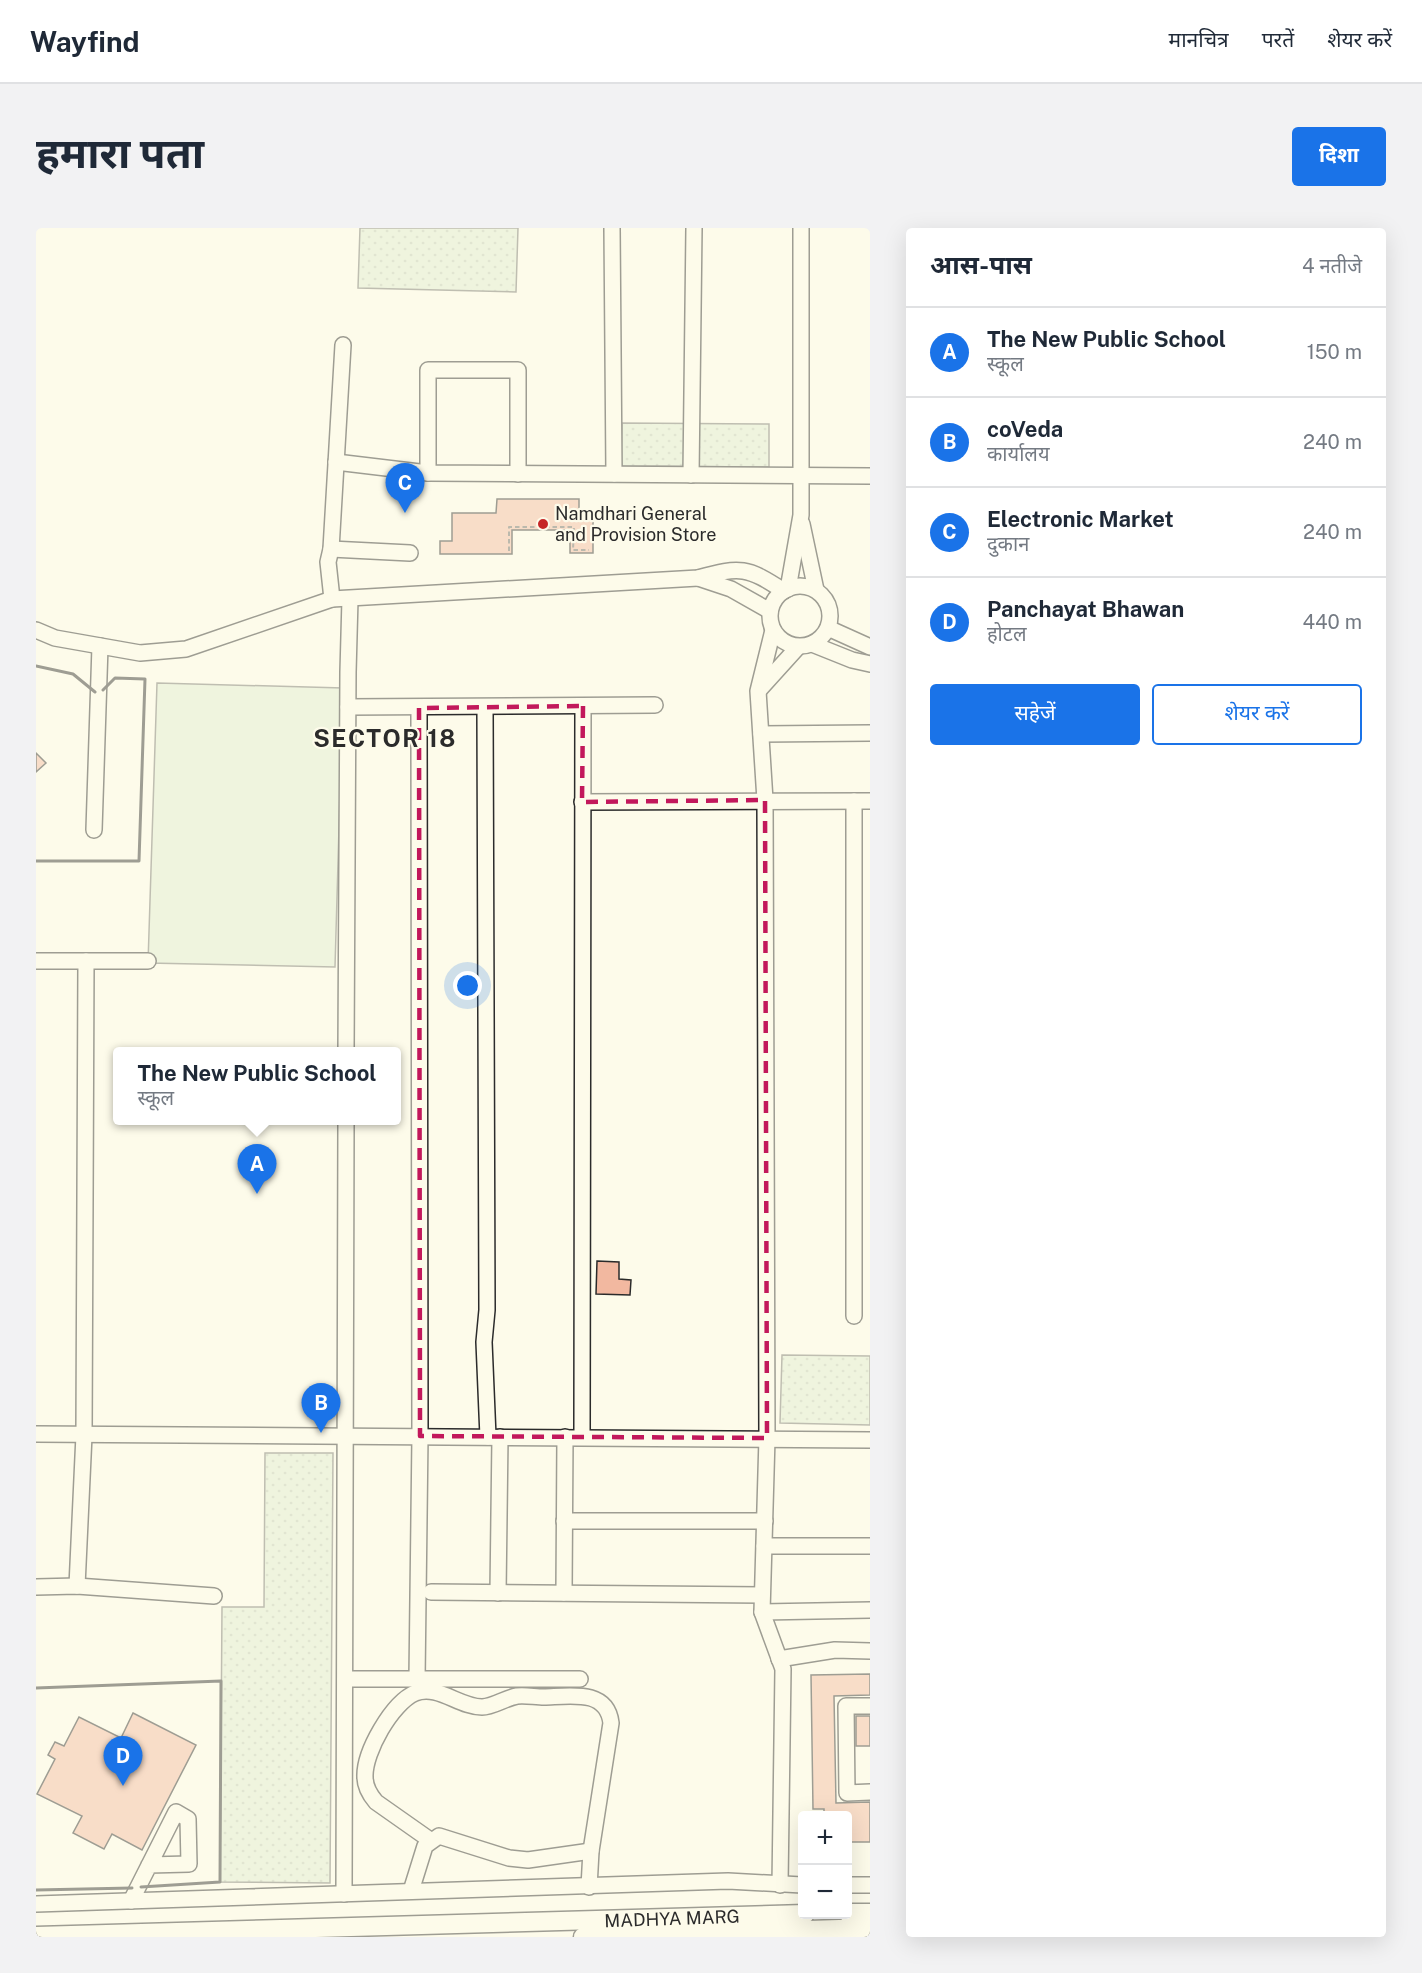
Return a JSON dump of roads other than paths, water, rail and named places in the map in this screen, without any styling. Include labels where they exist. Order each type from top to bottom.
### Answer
[{"type":"main road","points":[[852,1913],[870,1912]]},
{"type":"main road","name":"MADHYA MARG","points":[[36,1936],[798,1914]]},
{"type":"main road","name":"MADHYA MARG","points":[[583,1937],[870,1928]]},
{"type":"street","points":[[612,228],[614,474]]},
{"type":"street","points":[[692,475],[694,228]]},
{"type":"street","points":[[786,590],[801,515],[801,228]]},
{"type":"street","points":[[332,598],[328,562],[331,549],[343,345]]},
{"type":"street","points":[[428,473],[428,370],[518,370],[518,474]]},
{"type":"street","points":[[336,462],[428,473],[870,476]]},
{"type":"street","points":[[758,691],[805,645],[828,628],[830,619],[827,603],[816,590],[801,515]]},
{"type":"street","points":[[331,549],[410,554]]},
{"type":"street","points":[[36,630],[55,638],[140,653],[186,649],[332,598],[698,578],[723,572],[753,571],[786,590]]},
{"type":"street","points":[[698,578],[731,589],[770,611]]},
{"type":"street","points":[[780,1885],[783,1669],[762,1612],[767,1438],[765,800],[758,691],[773,630],[770,611],[778,596],[786,590],[807,587],[816,590]]},
{"type":"street","points":[[346,1047],[350,598]]},
{"type":"street","points":[[828,628],[870,647]]},
{"type":"street","points":[[773,630],[779,639],[870,664]]},
{"type":"street","points":[[94,830],[100,646]]},
{"type":"street","points":[[348,707],[656,705]]},
{"type":"street","points":[[582,1437],[583,706]]},
{"type":"street","points":[[485,707],[487,1310],[484,1342],[494,1437],[498,1593]]},
{"type":"street","points":[[417,1678],[420,1436],[419,708]]},
{"type":"street","points":[[761,734],[870,733]]},
{"type":"street","points":[[854,801],[854,1316]]},
{"type":"street","points":[[582,802],[870,801]]},
{"type":"street","points":[[36,960],[148,961]]},
{"type":"street","points":[[77,1586],[84,1435],[86,961]]},
{"type":"street","points":[[344,1894],[346,1125]]},
{"type":"street","points":[[36,1434],[870,1440]]},
{"type":"street","points":[[564,1593],[565,1437]]},
{"type":"street","points":[[564,1521],[765,1521]]},
{"type":"street","points":[[764,1546],[870,1546]]},
{"type":"street","points":[[36,1587],[77,1586],[214,1596]]},
{"type":"street","points":[[431,1592],[762,1595]]},
{"type":"street","points":[[762,1612],[870,1610]]},
{"type":"street","points":[[779,1659],[835,1650],[870,1651]]},
{"type":"street","points":[[345,1679],[580,1679]]},
{"type":"street","points":[[430,1840],[376,1802],[370,1795],[365,1777],[381,1730],[405,1699],[417,1692],[429,1691],[480,1707],[517,1696],[589,1696],[601,1701],[610,1712],[611,1723],[591,1851],[589,1887]]},
{"type":"street","points":[[870,1706],[846,1706],[847,1793],[870,1792]]},
{"type":"street","points":[[411,1891],[425,1846],[430,1840],[439,1836],[509,1858],[528,1860],[591,1851]]},
{"type":"street","points":[[130,1901],[149,1865]]},
{"type":"street","points":[[36,1904],[728,1881],[798,1885]]},
{"type":"street","points":[[852,1885],[870,1885]]},
{"type":"place","name":"Electronic Market","points":[[405,513]]},
{"type":"place","name":"Namdhari General and Provision Store","points":[[543,524]]},
{"type":"place","name":"The New Public School","points":[[257,1194]]},
{"type":"place","name":"coVeda","points":[[321,1433]]},
{"type":"place","name":"Panchayat Bhawan","points":[[123,1786]]},
{"type":"district","name":"SECTOR 18","points":[[385,739]]}]
